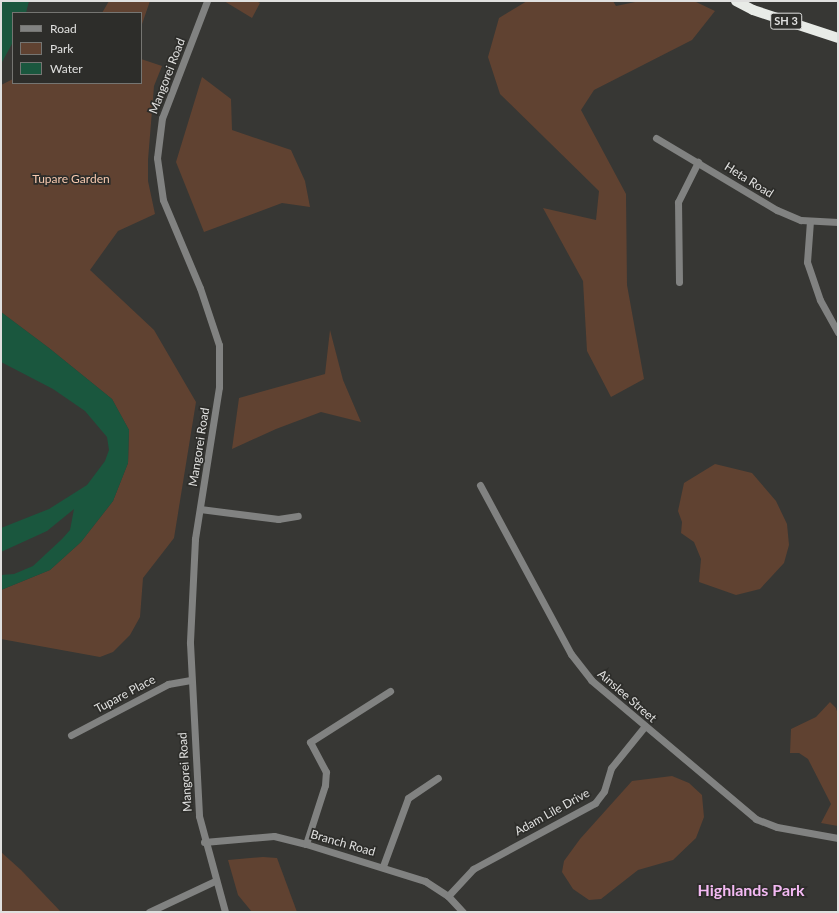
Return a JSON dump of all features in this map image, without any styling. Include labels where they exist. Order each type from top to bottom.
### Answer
[{"type":"highway","name":"SH 3","points":[[736,1],[753,10],[838,38]]},
{"type":"street","name":"Mangorei Road","points":[[207,1],[162,118],[158,158],[163,200],[214,326],[219,345],[218,401],[200,509],[191,603],[191,680],[197,798],[204,842],[225,912]]},
{"type":"street","name":"Heta Road","points":[[656,138],[777,210],[801,220],[838,222]]},
{"type":"street","points":[[680,282],[678,202],[698,162]]},
{"type":"street","points":[[810,221],[807,262],[820,300],[838,332]]},
{"type":"street","name":"Ainslee Street","points":[[480,485],[576,663],[591,680],[756,819],[777,827],[838,838]]},
{"type":"street","points":[[200,509],[278,519],[298,516]]},
{"type":"street","name":"Tupare Place","points":[[71,735],[168,684],[191,680]]},
{"type":"street","points":[[306,844],[324,785],[326,772],[310,742],[390,691]]},
{"type":"street","name":"Adam Lile Drive","points":[[448,896],[473,869],[595,803],[604,791],[611,768],[645,726]]},
{"type":"street","points":[[383,866],[408,798],[438,778]]},
{"type":"street","name":"Branch Road","points":[[204,842],[274,836],[306,844],[383,866],[425,881],[448,896],[463,912]]},
{"type":"street","points":[[149,912],[215,881]]},
{"type":"green space","points":[[109,1],[150,1],[142,24],[142,12],[103,12]]},
{"type":"green space","points":[[224,1],[256,1],[260,3],[252,18]]},
{"type":"green space","points":[[527,1],[613,1],[616,6],[640,1],[694,1],[715,11],[692,40],[594,90],[581,110],[626,194],[627,285],[644,379],[611,397],[587,351],[583,281],[543,208],[596,220],[599,191],[500,94],[488,57],[499,18]]},
{"type":"green space","name":"Tupare Garden","points":[[142,59],[162,66],[154,86],[148,160],[148,181],[155,214],[118,231],[90,270],[154,330],[196,402],[174,538],[143,578],[140,617],[130,635],[113,652],[100,657],[1,639],[1,590],[50,570],[81,542],[113,501],[128,463],[129,430],[112,399],[49,348],[1,312],[1,85],[12,80],[12,84],[142,84]]},
{"type":"green space","points":[[202,77],[231,99],[232,130],[291,150],[305,181],[310,207],[282,203],[204,232],[176,162]]},
{"type":"green space","points":[[330,330],[343,380],[361,422],[321,412],[276,429],[232,449],[239,398],[325,374]]},
{"type":"green space","points":[[715,464],[752,473],[776,501],[787,524],[789,545],[784,563],[760,589],[736,595],[699,582],[701,559],[694,542],[681,533],[682,522],[678,511],[684,483]]},
{"type":"green space","points":[[830,702],[836,708],[838,715],[838,826],[821,823],[831,804],[808,759],[799,753],[790,753],[791,729],[816,717]]},
{"type":"green space","points":[[672,776],[689,783],[702,795],[704,817],[696,838],[673,860],[638,870],[601,899],[589,900],[573,889],[562,872],[564,861],[580,839],[632,781]]},
{"type":"green space","points":[[1,852],[21,870],[61,912],[1,912]]},
{"type":"green space","points":[[263,857],[277,858],[297,912],[252,912],[238,895],[228,860]]},
{"type":"water","points":[[1,1],[29,1],[26,12],[12,12],[12,44],[1,64]]},
{"type":"water","points":[[1,312],[49,348],[112,399],[129,430],[128,463],[113,501],[81,542],[50,570],[1,590],[1,575],[14,574],[33,566],[62,539],[70,530],[74,509],[47,531],[1,552],[1,528],[49,509],[87,485],[105,461],[109,450],[107,437],[85,411],[53,389],[1,362]]},
{"type":"district","name":"Highlands Park","points":[[751,890]]}]
